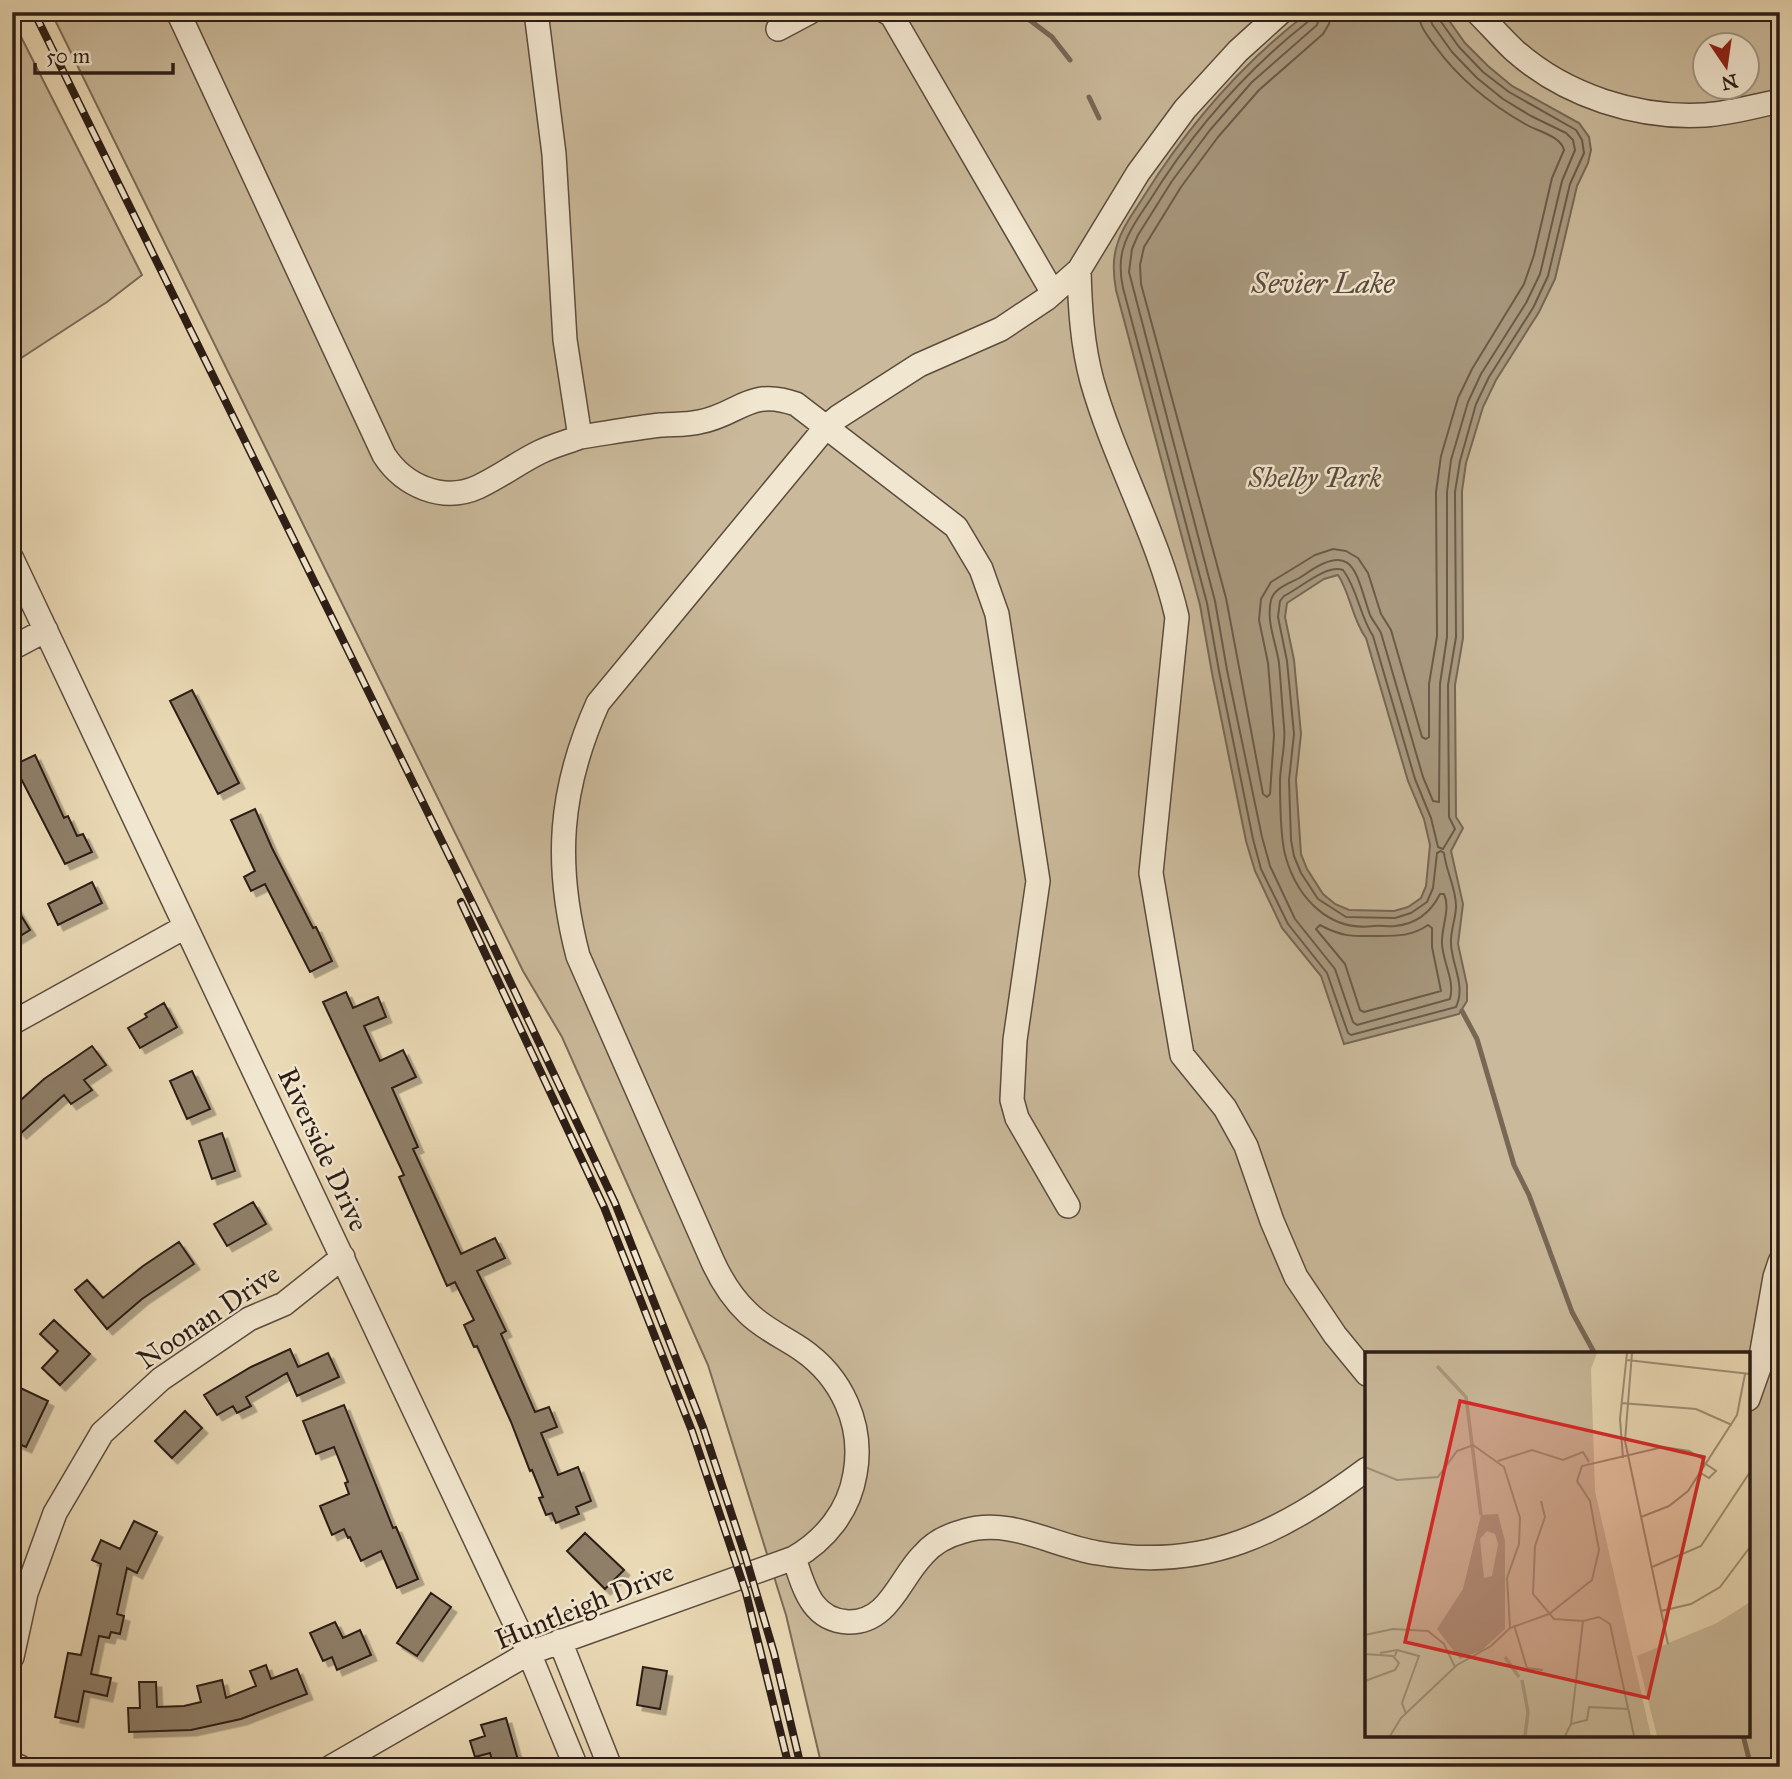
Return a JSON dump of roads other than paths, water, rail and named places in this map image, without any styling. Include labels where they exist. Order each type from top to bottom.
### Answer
[{"type":"street","points":[[178,12],[384,455],[394,469],[407,480],[421,488],[438,492],[463,492],[479,487],[541,451],[580,437],[658,425],[697,423],[715,418],[746,402],[771,398],[796,404],[956,527],[975,558],[990,591],[1002,638],[1038,881],[1015,1040],[1012,1100],[1017,1118],[1068,1206]]},
{"type":"street","points":[[536,12],[554,154],[565,340],[580,437]]},
{"type":"street","points":[[778,29],[810,12]]},
{"type":"street","points":[[886,12],[891,14],[1053,293]]},
{"type":"street","name":"Huntleigh Drive","points":[[331,1767],[529,1653],[794,1558],[807,1551],[828,1531],[850,1493],[857,1457],[853,1420],[842,1393],[825,1369],[747,1312],[718,1274],[578,956],[565,896],[562,846],[572,773],[583,737],[598,703],[826,427],[919,365],[1001,329],[1053,293],[1079,270],[1138,173],[1185,109],[1238,51],[1281,12]]},
{"type":"street","points":[[1477,12],[1515,51],[1538,69],[1590,96],[1618,106],[1662,114],[1706,115],[1780,101]]},
{"type":"street","points":[[1079,270],[1081,318],[1092,381],[1168,579],[1177,617],[1152,873],[1182,1055],[1225,1108],[1246,1146],[1272,1221],[1296,1277],[1335,1335],[1365,1372]]},
{"type":"street","name":"Riverside Drive","points":[[12,559],[529,1653],[576,1767]]},
{"type":"street","points":[[12,648],[46,630]]},
{"type":"street","points":[[12,1023],[185,927]]},
{"type":"street","name":"Noonan Drive","points":[[12,1657],[26,1593],[55,1513],[102,1433],[161,1379],[248,1319],[284,1304],[342,1257]]},
{"type":"street","points":[[1750,1393],[1759,1368],[1780,1262]]},
{"type":"street","points":[[794,1558],[807,1595],[815,1607],[832,1619],[856,1621],[884,1609],[914,1565],[932,1547],[964,1531],[988,1527],[1012,1529],[1097,1553],[1164,1558],[1215,1551],[1253,1539],[1292,1521],[1365,1470]]},
{"type":"street","points":[[560,1641],[610,1767]]},
{"type":"street","points":[[12,1764],[20,1767]]},
{"type":"water","name":"Sevier Lake","points":[[1309,12],[1443,12],[1465,43],[1512,86],[1579,123],[1589,137],[1591,150],[1577,186],[1555,279],[1539,312],[1496,380],[1483,407],[1466,463],[1462,491],[1463,638],[1455,685],[1456,817],[1463,828],[1451,851],[1463,904],[1458,944],[1467,985],[1467,1001],[1459,1014],[1344,1044],[1321,976],[1282,928],[1255,871],[1246,841],[1200,605],[1116,290],[1114,272],[1115,254],[1123,230],[1161,170],[1218,96],[1285,31]],"holes":[[[1338,575],[1366,638],[1408,781],[1424,819],[1430,845],[1426,886],[1421,898],[1408,907],[1394,911],[1349,910],[1335,904],[1323,894],[1301,854],[1296,780],[1301,734],[1294,660],[1285,617],[1287,603],[1324,579]]]},
{"type":"waterway","points":[[1019,12],[1052,37],[1070,60]]},
{"type":"waterway","points":[[1089,97],[1099,118]]},
{"type":"waterway","points":[[1462,1011],[1477,1039],[1514,1165],[1529,1195],[1572,1312],[1594,1352]]},
{"type":"waterway","points":[[1744,1737],[1751,1767]]},
{"type":"railway","points":[[34,12],[488,935],[615,1203],[703,1427],[774,1653],[801,1767]]},
{"type":"railway","points":[[461,902],[604,1207],[692,1431],[746,1593],[789,1767]]},
{"type":"park label","name":"Shelby Park","points":[[1315,477]]}]
